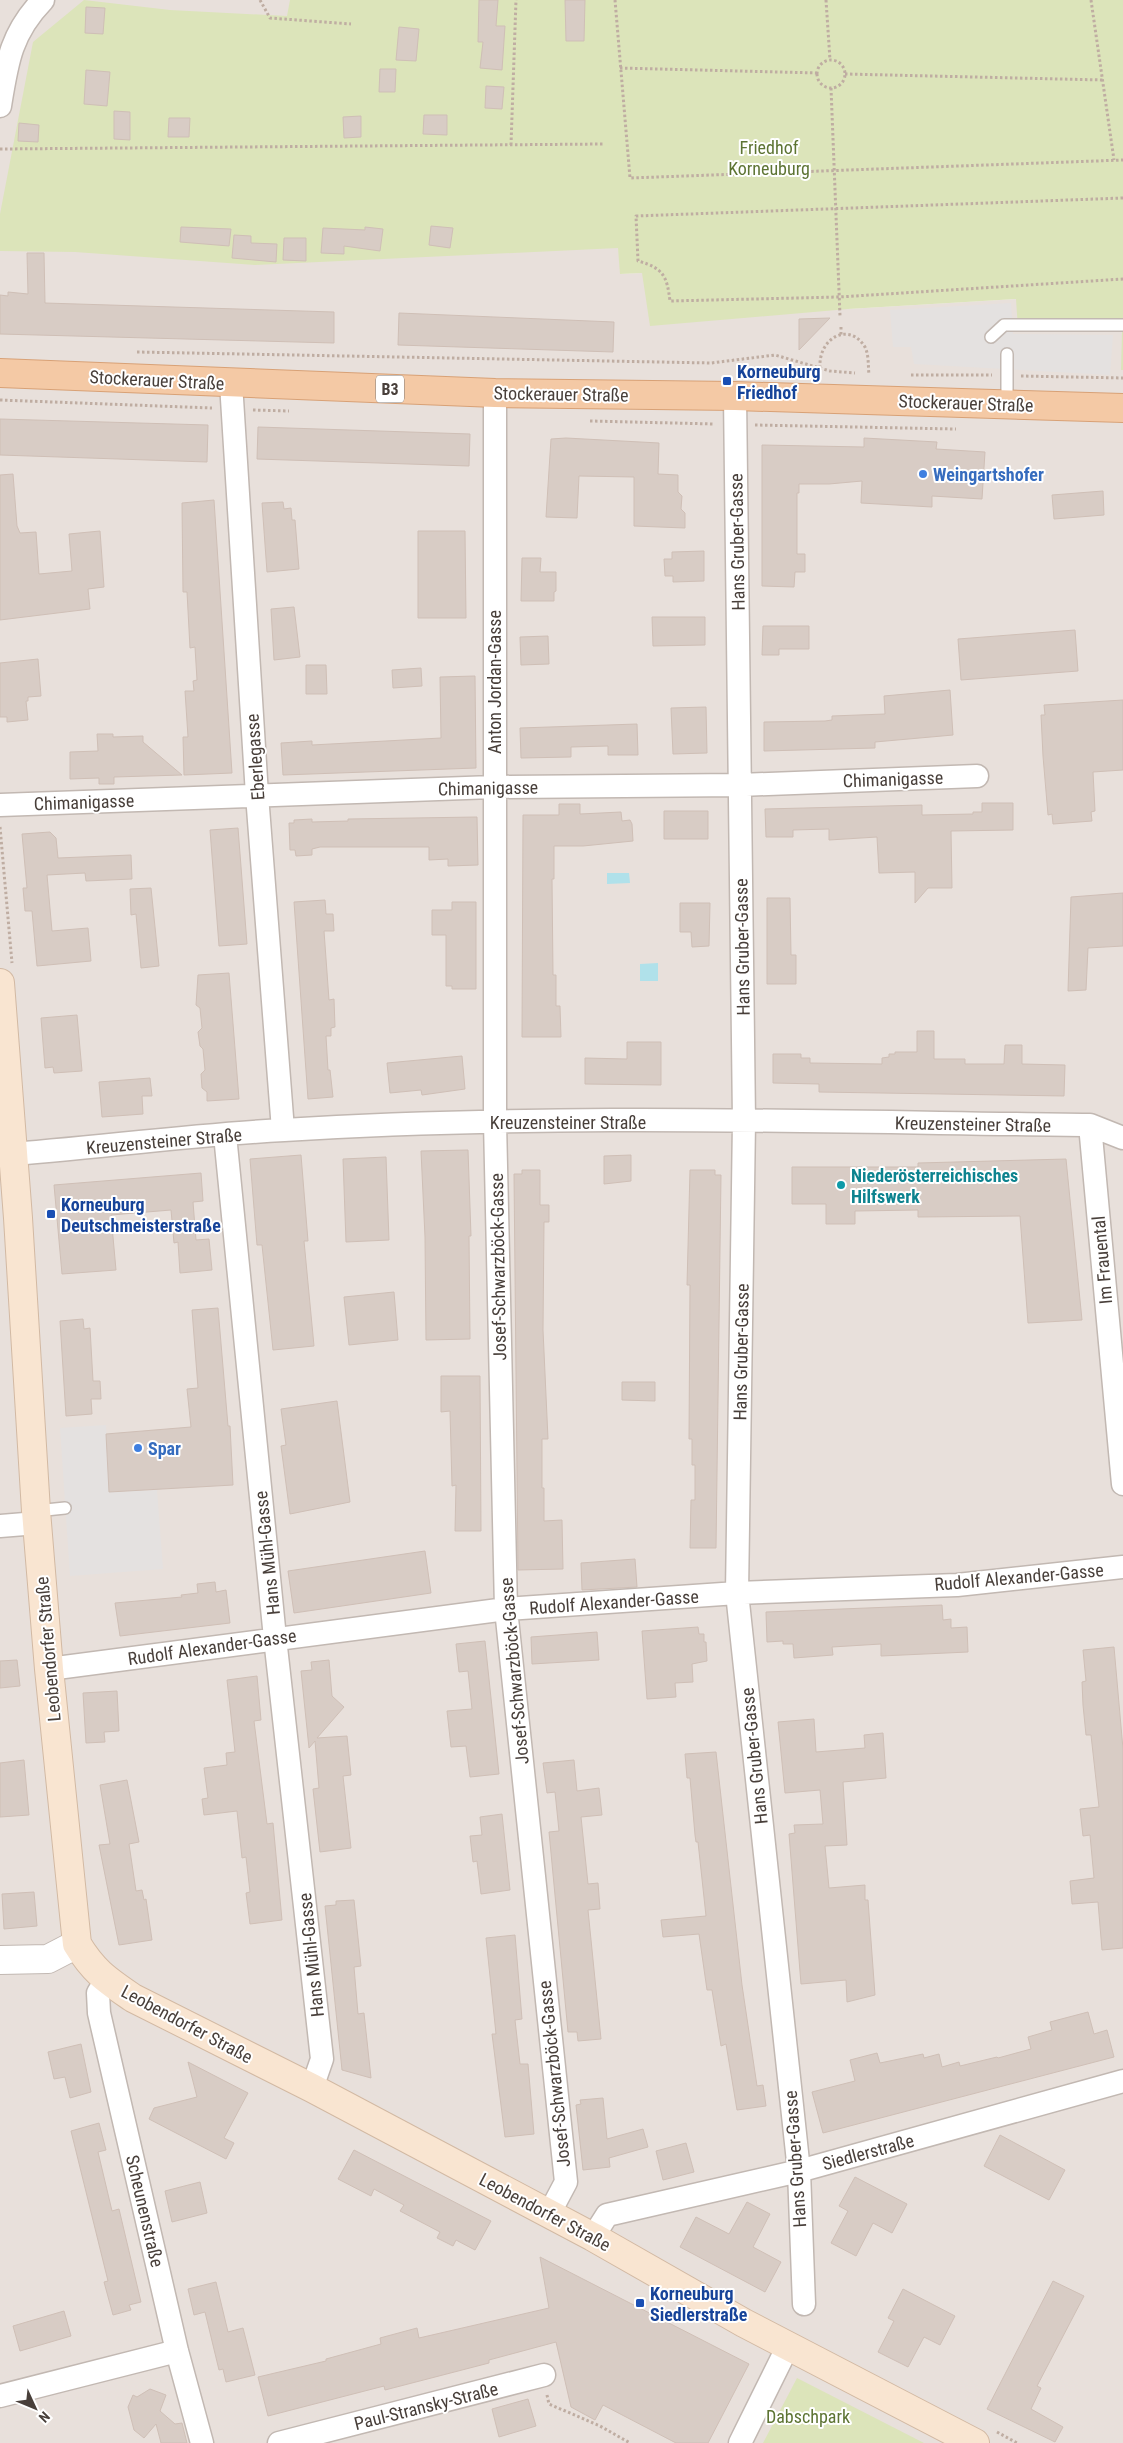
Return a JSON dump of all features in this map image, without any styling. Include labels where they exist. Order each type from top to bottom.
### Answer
[{"type":"main road","name":"Stockerauer Straße","points":[[0,373],[231,383],[495,406],[735,396],[1123,408]]},
{"type":"main road","name":"Leobendorfer Straße","points":[[0,983],[6,1155],[18,1218],[48,1669],[77,1944],[90,1965],[106,1980],[133,1998],[312,2088],[593,2237],[788,2346],[975,2443]]},
{"type":"street","points":[[0,106],[12,44],[20,27],[43,0]]},
{"type":"street","name":"Eberlegasse","points":[[231,383],[257,795],[283,1130]]},
{"type":"street","name":"Hans Gruber-Gasse","points":[[735,396],[744,1121],[737,1593],[799,2171],[804,2304]]},
{"type":"street","name":"Anton Jordan-Gasse","points":[[495,406],[495,1122]]},
{"type":"street","name":"Chimanigasse","points":[[0,805],[494,787],[740,785],[977,776]]},
{"type":"street","name":"Kreuzensteiner Straße","points":[[6,1155],[283,1130],[495,1122],[744,1121],[1090,1125],[1123,1138]]},
{"type":"street","name":"Josef-Schwarzböck-Gasse","points":[[495,1122],[506,1609],[566,2182],[548,2214]]},
{"type":"street","name":"Im Frauental","points":[[1090,1125],[1123,1484]]},
{"type":"street","name":"Hans Mühl-Gasse","points":[[225,1135],[275,1638],[322,2059],[312,2088]]},
{"type":"street","points":[[0,1526],[37,1517]]},
{"type":"street","name":"Rudolf Alexander-Gasse","points":[[48,1669],[506,1609],[737,1593],[957,1585],[1123,1568]]},
{"type":"street","points":[[0,1960],[48,1959],[77,1944]]},
{"type":"street","name":"Scheunenstraße","points":[[106,1980],[98,1993],[99,2013],[177,2351],[202,2443]]},
{"type":"street","name":"Siedlerstraße","points":[[593,2237],[607,2215],[799,2171],[1123,2081]]},
{"type":"street","points":[[740,2443],[788,2346]]},
{"type":"street","points":[[0,2396],[177,2351]]},
{"type":"street","name":"Paul-Stransky-Straße","points":[[280,2443],[544,2376]]},
{"type":"lane","points":[[991,337],[1004,325],[1123,325]]},
{"type":"lane","points":[[1006,354],[1007,405]]},
{"type":"lane","points":[[37,1517],[66,1508]]},
{"type":"path","points":[[260,0],[270,18],[351,24]]},
{"type":"path","points":[[512,145],[516,0]]},
{"type":"path","points":[[615,0],[630,178],[1123,160]]},
{"type":"path","points":[[826,0],[830,60]]},
{"type":"path","points":[[1092,0],[1114,160]]},
{"type":"path","points":[[830,60],[839,62],[844,66],[845,74],[841,84],[831,88],[824,86],[820,81],[818,73],[822,64],[830,60]]},
{"type":"path","points":[[620,68],[818,73]]},
{"type":"path","points":[[845,74],[1103,80]]},
{"type":"path","points":[[831,88],[840,316]]},
{"type":"path","points":[[0,149],[603,144]]},
{"type":"path","points":[[1123,198],[636,216],[638,261],[653,265],[667,278],[670,301],[839,297],[1123,279]]},
{"type":"path","points":[[841,327],[841,336]]},
{"type":"path","points":[[130,352],[711,363],[775,355],[820,368],[870,375],[866,349],[854,337],[841,336],[830,340],[820,353],[820,368]]},
{"type":"path","points":[[910,375],[1123,378]]},
{"type":"path","points":[[544,2376],[549,2404],[600,2426],[630,2443]]},
{"type":"shaded area","points":[[0,0],[596,0],[621,274],[642,273],[848,309],[1017,299],[1018,330],[1123,332],[1123,2443],[0,2443]]},
{"type":"shaded area","points":[[1011,303],[1013,334],[1113,335],[1110,375],[914,364],[911,347],[893,347],[890,310]]},
{"type":"shaded area","points":[[106,1425],[110,1492],[157,1490],[163,1569],[70,1576],[60,1428]]},
{"type":"green space","name":"Friedhof Korneuburg","points":[[84,0],[170,10],[287,16],[290,0],[1123,0],[1123,370],[1121,370],[1122,332],[1018,330],[1016,299],[848,309],[650,326],[642,273],[620,274],[618,248],[255,265],[75,252],[0,251],[0,214],[33,42]]},
{"type":"green space","name":"Dabschpark","points":[[797,2378],[924,2443],[763,2443]]},
{"type":"water","points":[[607,873],[629,873],[630,883],[607,884]]},
{"type":"water","points":[[658,963],[658,981],[640,981],[640,964]]},
{"type":"building","points":[[479,0],[498,0],[496,26],[505,26],[502,70],[480,68],[483,42],[478,42]]},
{"type":"building","points":[[565,0],[585,0],[584,41],[566,41]]},
{"type":"building","points":[[86,7],[105,8],[103,34],[85,33]]},
{"type":"building","points":[[399,27],[419,29],[416,61],[396,60]]},
{"type":"building","points":[[380,69],[396,69],[395,92],[379,92]]},
{"type":"building","points":[[86,70],[110,72],[107,106],[84,104]]},
{"type":"building","points":[[486,86],[504,87],[502,109],[485,108]]},
{"type":"building","points":[[114,111],[130,112],[130,140],[114,139]]},
{"type":"building","points":[[424,115],[447,115],[447,135],[423,134]]},
{"type":"building","points":[[361,116],[361,137],[344,138],[343,117]]},
{"type":"building","points":[[169,118],[190,118],[189,137],[168,137]]},
{"type":"building","points":[[19,123],[39,125],[38,142],[18,141]]},
{"type":"building","points":[[431,226],[453,228],[450,248],[429,245]]},
{"type":"building","points":[[181,227],[231,229],[229,246],[180,242]]},
{"type":"building","points":[[365,227],[383,229],[380,251],[344,246],[344,254],[321,253],[323,228],[365,230]]},
{"type":"building","points":[[234,235],[251,236],[251,243],[277,244],[276,262],[232,258]]},
{"type":"building","points":[[284,238],[306,238],[306,261],[283,260]]},
{"type":"building","points":[[27,253],[44,253],[45,303],[334,312],[334,343],[0,334],[0,295],[8,296],[8,292],[28,294]]},
{"type":"building","points":[[399,313],[614,322],[613,352],[398,345]]},
{"type":"building","points":[[830,318],[799,350],[799,319]]},
{"type":"building","points":[[0,419],[208,425],[207,462],[0,455]]},
{"type":"building","points":[[258,427],[470,434],[469,466],[257,459]]},
{"type":"building","points":[[566,438],[659,443],[658,474],[678,475],[678,492],[682,496],[681,509],[685,513],[685,528],[634,526],[634,477],[579,476],[577,518],[546,517],[551,439]]},
{"type":"building","points":[[864,438],[937,442],[936,449],[985,452],[982,499],[932,496],[932,507],[861,503],[862,481],[799,484],[799,493],[797,493],[797,554],[805,554],[805,572],[795,572],[794,587],[762,586],[762,445],[864,447]]},
{"type":"building","points":[[13,474],[17,526],[20,533],[36,532],[39,574],[72,571],[69,534],[100,531],[104,587],[88,589],[90,609],[0,620],[0,475]]},
{"type":"building","points":[[1103,491],[1104,515],[1054,519],[1052,495]]},
{"type":"building","points":[[214,500],[232,773],[184,775],[183,737],[188,737],[185,691],[194,691],[193,681],[197,680],[195,647],[190,648],[187,592],[183,592],[182,503]]},
{"type":"building","points":[[283,502],[284,509],[291,508],[292,520],[295,520],[299,569],[267,572],[262,503]]},
{"type":"building","points":[[418,531],[465,531],[466,618],[418,618]]},
{"type":"building","points":[[704,551],[704,581],[673,582],[673,576],[665,576],[664,559],[672,559],[672,552]]},
{"type":"building","points":[[522,558],[541,558],[540,572],[556,572],[554,601],[521,601]]},
{"type":"building","points":[[294,607],[300,657],[274,660],[271,609]]},
{"type":"building","points":[[652,617],[705,617],[705,645],[653,646]]},
{"type":"building","points":[[763,626],[809,626],[809,649],[779,649],[779,655],[762,655]]},
{"type":"building","points":[[1075,630],[1078,671],[961,680],[958,639]]},
{"type":"building","points":[[548,636],[549,664],[521,665],[520,637]]},
{"type":"building","points":[[38,659],[41,696],[28,697],[28,701],[26,701],[28,720],[7,722],[7,717],[0,717],[0,663]]},
{"type":"building","points":[[306,665],[326,665],[327,694],[306,694]]},
{"type":"building","points":[[421,668],[422,686],[393,688],[392,670]]},
{"type":"building","points":[[475,676],[476,768],[283,775],[281,743],[312,741],[312,745],[441,738],[440,677]]},
{"type":"building","points":[[950,690],[953,735],[875,742],[875,748],[764,751],[764,722],[825,721],[832,720],[832,716],[885,714],[884,696]]},
{"type":"building","points":[[1123,700],[1123,770],[1093,772],[1095,811],[1091,812],[1092,821],[1053,824],[1052,814],[1048,815],[1043,756],[1041,715],[1045,715],[1044,705]]},
{"type":"building","points":[[706,707],[707,753],[673,754],[671,708]]},
{"type":"building","points":[[637,724],[638,755],[608,755],[608,746],[571,747],[571,757],[521,758],[520,728]]},
{"type":"building","points":[[97,734],[113,734],[113,737],[143,736],[143,742],[182,775],[114,777],[114,784],[99,784],[99,778],[70,779],[70,752],[98,751]]},
{"type":"building","points":[[982,803],[1013,803],[1013,830],[951,831],[952,888],[928,888],[915,903],[915,872],[879,873],[877,837],[829,840],[829,829],[793,830],[793,837],[766,837],[765,809],[922,805],[922,815],[973,814],[973,812],[982,812]]},
{"type":"building","points":[[559,804],[580,804],[580,814],[621,812],[622,821],[630,820],[632,824],[633,841],[583,846],[554,846],[554,879],[552,879],[553,975],[556,975],[556,1006],[560,1006],[561,1037],[522,1037],[523,815],[559,815]]},
{"type":"building","points":[[664,811],[708,811],[708,839],[664,839]]},
{"type":"building","points":[[477,817],[478,865],[448,866],[448,859],[429,860],[429,847],[320,847],[312,849],[312,855],[296,856],[295,850],[290,850],[289,823],[294,823],[294,820],[312,819],[312,822],[348,821],[348,819]]},
{"type":"building","points":[[238,828],[247,944],[219,946],[210,830]]},
{"type":"building","points":[[50,832],[56,838],[58,858],[131,855],[132,879],[86,881],[85,873],[47,875],[52,931],[88,928],[91,961],[37,966],[32,911],[25,911],[23,888],[27,888],[22,834]]},
{"type":"building","points":[[151,888],[159,966],[141,968],[136,914],[131,915],[130,889]]},
{"type":"building","points":[[1123,893],[1123,946],[1088,948],[1086,990],[1068,991],[1071,897]]},
{"type":"building","points":[[767,898],[790,898],[791,955],[796,955],[796,984],[767,984]]},
{"type":"building","points":[[325,900],[326,914],[333,914],[334,931],[324,931],[329,1000],[334,999],[335,1027],[331,1028],[331,1036],[326,1036],[328,1070],[330,1070],[333,1097],[308,1099],[294,902]]},
{"type":"building","points":[[452,902],[476,902],[476,989],[452,989],[452,986],[446,986],[446,935],[432,935],[432,910],[452,910]]},
{"type":"building","points":[[680,903],[710,903],[709,946],[692,947],[691,932],[680,932]]},
{"type":"building","points":[[229,973],[239,1099],[207,1101],[207,1092],[202,1088],[201,1074],[205,1070],[203,1049],[200,1046],[198,1032],[202,1028],[200,1008],[196,1005],[198,975]]},
{"type":"building","points":[[77,1015],[82,1071],[54,1073],[53,1067],[45,1068],[41,1018]]},
{"type":"building","points":[[917,1031],[934,1031],[934,1059],[965,1059],[965,1064],[1004,1064],[1005,1045],[1022,1045],[1022,1064],[1065,1065],[1064,1096],[819,1092],[819,1084],[773,1083],[773,1054],[801,1054],[801,1058],[810,1058],[810,1063],[882,1064],[882,1058],[889,1057],[889,1054],[895,1054],[895,1052],[917,1052]]},
{"type":"building","points":[[627,1042],[661,1042],[661,1085],[585,1084],[585,1058],[627,1059]]},
{"type":"building","points":[[462,1056],[465,1089],[422,1095],[421,1090],[390,1093],[387,1063]]},
{"type":"building","points":[[150,1078],[152,1096],[142,1096],[143,1114],[102,1117],[99,1082]]},
{"type":"building","points":[[468,1150],[471,1236],[469,1236],[470,1339],[426,1340],[425,1237],[421,1151]]},
{"type":"building","points":[[301,1155],[308,1241],[304,1241],[314,1346],[273,1350],[262,1245],[257,1245],[250,1159]]},
{"type":"building","points":[[631,1155],[631,1181],[604,1184],[604,1156]]},
{"type":"building","points":[[386,1157],[389,1240],[346,1242],[343,1159]]},
{"type":"building","points":[[1066,1159],[1082,1320],[1028,1323],[1020,1216],[918,1217],[918,1210],[855,1211],[855,1224],[826,1224],[826,1204],[792,1204],[792,1167],[918,1167],[918,1163]]},
{"type":"building","points":[[522,1170],[540,1170],[540,1205],[549,1205],[549,1222],[544,1222],[543,1330],[548,1439],[542,1439],[542,1488],[544,1488],[544,1521],[562,1520],[563,1569],[518,1570],[514,1174],[522,1174]]},
{"type":"building","points":[[690,1170],[715,1170],[715,1175],[721,1175],[716,1548],[690,1548],[691,1500],[695,1500],[695,1465],[692,1465],[692,1439],[689,1439],[690,1285],[687,1285]]},
{"type":"building","points":[[201,1173],[203,1201],[193,1202],[196,1240],[209,1239],[212,1270],[180,1273],[178,1242],[174,1243],[171,1210],[111,1215],[116,1270],[62,1274],[54,1185]]},
{"type":"building","points":[[394,1292],[398,1340],[349,1345],[344,1297]]},
{"type":"building","points":[[218,1308],[228,1426],[230,1426],[233,1485],[109,1492],[106,1434],[191,1427],[187,1389],[198,1388],[192,1310]]},
{"type":"building","points":[[83,1319],[84,1329],[90,1328],[93,1381],[100,1381],[101,1399],[91,1399],[92,1414],[66,1416],[60,1321]]},
{"type":"building","points":[[441,1376],[480,1376],[481,1531],[455,1531],[456,1485],[452,1486],[450,1411],[441,1412]]},
{"type":"building","points":[[622,1382],[655,1382],[655,1401],[622,1400]]},
{"type":"building","points":[[337,1401],[350,1502],[290,1514],[281,1446],[286,1445],[281,1409]]},
{"type":"building","points":[[425,1551],[431,1593],[294,1613],[288,1571]]},
{"type":"building","points":[[635,1559],[637,1587],[582,1590],[581,1563]]},
{"type":"building","points":[[215,1582],[216,1592],[226,1590],[230,1623],[120,1636],[115,1603],[182,1597],[181,1595],[198,1593],[197,1584]]},
{"type":"building","points":[[942,1605],[943,1620],[951,1619],[951,1628],[967,1627],[968,1652],[881,1656],[881,1644],[832,1647],[833,1655],[794,1658],[793,1644],[783,1644],[783,1641],[767,1642],[766,1612]]},
{"type":"building","points":[[698,1627],[699,1634],[704,1634],[707,1661],[692,1664],[693,1682],[675,1683],[676,1697],[647,1699],[642,1631]]},
{"type":"building","points":[[597,1632],[599,1660],[532,1664],[531,1637]]},
{"type":"building","points":[[485,1641],[499,1774],[470,1777],[466,1746],[451,1747],[447,1711],[472,1709],[468,1671],[459,1672],[456,1644]]},
{"type":"building","points":[[1114,1647],[1123,1749],[1123,1948],[1102,1950],[1098,1902],[1072,1904],[1070,1881],[1094,1878],[1090,1835],[1083,1836],[1080,1809],[1099,1807],[1091,1735],[1086,1735],[1082,1682],[1086,1681],[1083,1650]]},
{"type":"building","points":[[17,1660],[20,1686],[0,1688],[0,1661]]},
{"type":"building","points":[[329,1660],[332,1696],[344,1707],[317,1738],[347,1736],[351,1775],[343,1776],[351,1848],[320,1852],[313,1789],[319,1788],[315,1741],[309,1748],[301,1671],[312,1670],[311,1662]]},
{"type":"building","points":[[257,1676],[261,1720],[254,1721],[267,1824],[273,1823],[282,1920],[250,1924],[246,1893],[250,1892],[246,1857],[242,1858],[237,1811],[204,1815],[202,1799],[208,1798],[204,1768],[227,1765],[226,1753],[235,1752],[227,1680]]},
{"type":"building","points":[[117,1691],[119,1731],[104,1732],[105,1742],[86,1743],[83,1693]]},
{"type":"building","points":[[814,1719],[816,1752],[865,1748],[864,1735],[883,1733],[886,1778],[843,1782],[847,1845],[825,1846],[829,1888],[865,1885],[865,1900],[868,1900],[875,1995],[847,2002],[846,1980],[801,1984],[789,1834],[795,1833],[794,1825],[823,1824],[820,1790],[785,1793],[778,1722]]},
{"type":"building","points":[[716,1752],[742,1985],[757,2086],[763,2085],[766,2106],[737,2110],[726,2044],[721,2046],[712,1990],[707,1990],[699,1934],[663,1937],[661,1920],[706,1916],[698,1842],[696,1842],[695,1835],[690,1778],[687,1778],[685,1754]]},
{"type":"building","points":[[24,1760],[29,1815],[0,1817],[0,1763]]},
{"type":"building","points":[[574,1760],[577,1791],[599,1788],[602,1815],[581,1817],[588,1884],[598,1883],[600,1909],[588,1910],[601,2039],[578,2041],[577,2032],[568,2032],[549,1832],[559,1831],[555,1792],[547,1793],[543,1763]]},
{"type":"building","points":[[127,1780],[139,1842],[129,1844],[136,1891],[142,1890],[144,1900],[146,1899],[152,1940],[119,1945],[99,1845],[110,1844],[100,1785]]},
{"type":"building","points":[[502,1814],[510,1890],[481,1894],[477,1861],[473,1862],[470,1836],[482,1835],[480,1817]]},
{"type":"building","points":[[34,1892],[37,1926],[4,1929],[2,1894]]},
{"type":"building","points":[[354,1900],[361,1966],[354,1967],[358,2014],[364,2013],[371,2078],[342,2070],[325,1906],[336,1905],[336,1901]]},
{"type":"building","points":[[515,1935],[522,2019],[515,2020],[520,2064],[528,2064],[534,2134],[505,2137],[492,2034],[496,2034],[486,1938]]},
{"type":"building","points":[[1088,2012],[1094,2034],[1107,2030],[1114,2057],[823,2133],[812,2092],[855,2081],[850,2060],[877,2053],[880,2063],[923,2054],[924,2058],[939,2054],[942,2067],[959,2062],[960,2066],[1031,2049],[1028,2037],[1052,2030],[1050,2022]]},
{"type":"building","points":[[81,2044],[91,2092],[70,2098],[65,2077],[54,2079],[48,2052]]},
{"type":"building","points":[[188,2062],[248,2093],[224,2138],[234,2143],[226,2159],[149,2119],[154,2108],[197,2097]]},
{"type":"building","points":[[603,2098],[607,2139],[643,2129],[648,2147],[609,2158],[610,2167],[583,2170],[576,2105],[581,2104],[580,2100]]},
{"type":"building","points":[[99,2123],[106,2150],[98,2152],[112,2211],[119,2209],[141,2302],[129,2305],[131,2310],[113,2315],[104,2282],[108,2281],[71,2131]]},
{"type":"building","points":[[1000,2135],[1065,2170],[1049,2200],[984,2166]]},
{"type":"building","points":[[686,2143],[694,2172],[663,2180],[656,2151]]},
{"type":"building","points":[[354,2150],[491,2221],[475,2250],[456,2240],[453,2246],[437,2238],[440,2232],[400,2211],[404,2205],[374,2189],[371,2196],[338,2179]]},
{"type":"building","points":[[855,2177],[907,2204],[892,2233],[873,2223],[856,2256],[831,2243],[848,2211],[839,2206]]},
{"type":"building","points":[[200,2182],[207,2213],[172,2222],[165,2191]]},
{"type":"building","points":[[747,2202],[770,2214],[753,2247],[781,2262],[765,2292],[680,2247],[696,2217],[729,2234]]},
{"type":"building","points":[[540,2257],[749,2364],[708,2443],[676,2443],[603,2405],[595,2420],[571,2407],[556,2342],[489,2360],[489,2363],[385,2390],[384,2386],[268,2416],[258,2377],[326,2361],[326,2359],[381,2344],[380,2338],[417,2328],[419,2338],[549,2308]]},
{"type":"building","points":[[1053,2281],[1084,2296],[1037,2386],[1041,2388],[1031,2409],[1063,2427],[1055,2442],[987,2409]]},
{"type":"building","points":[[216,2282],[228,2332],[243,2328],[255,2375],[226,2382],[223,2369],[219,2370],[205,2312],[194,2315],[188,2289]]},
{"type":"building","points":[[903,2289],[955,2316],[940,2345],[924,2337],[908,2367],[878,2352],[894,2321],[888,2318]]},
{"type":"building","points":[[64,2311],[71,2336],[20,2351],[13,2326]]},
{"type":"building","points":[[150,2389],[166,2395],[160,2411],[175,2424],[182,2423],[187,2443],[161,2443],[156,2424],[144,2438],[134,2430],[128,2407],[133,2395],[137,2397]]},
{"type":"building","points":[[528,2399],[536,2426],[499,2437],[492,2409]]},
{"type":"place","name":"Korneuburg Friedhof","points":[[727,381]]},
{"type":"place","name":"Weingartshofer","points":[[923,474]]},
{"type":"place","name":"Niederösterreichisches Hilfswerk","points":[[841,1185]]},
{"type":"place","name":"Korneuburg Deutschmeisterstraße","points":[[51,1214]]},
{"type":"place","name":"Spar","points":[[138,1448]]},
{"type":"place","name":"Korneuburg Siedlerstraße","points":[[640,2303]]}]
